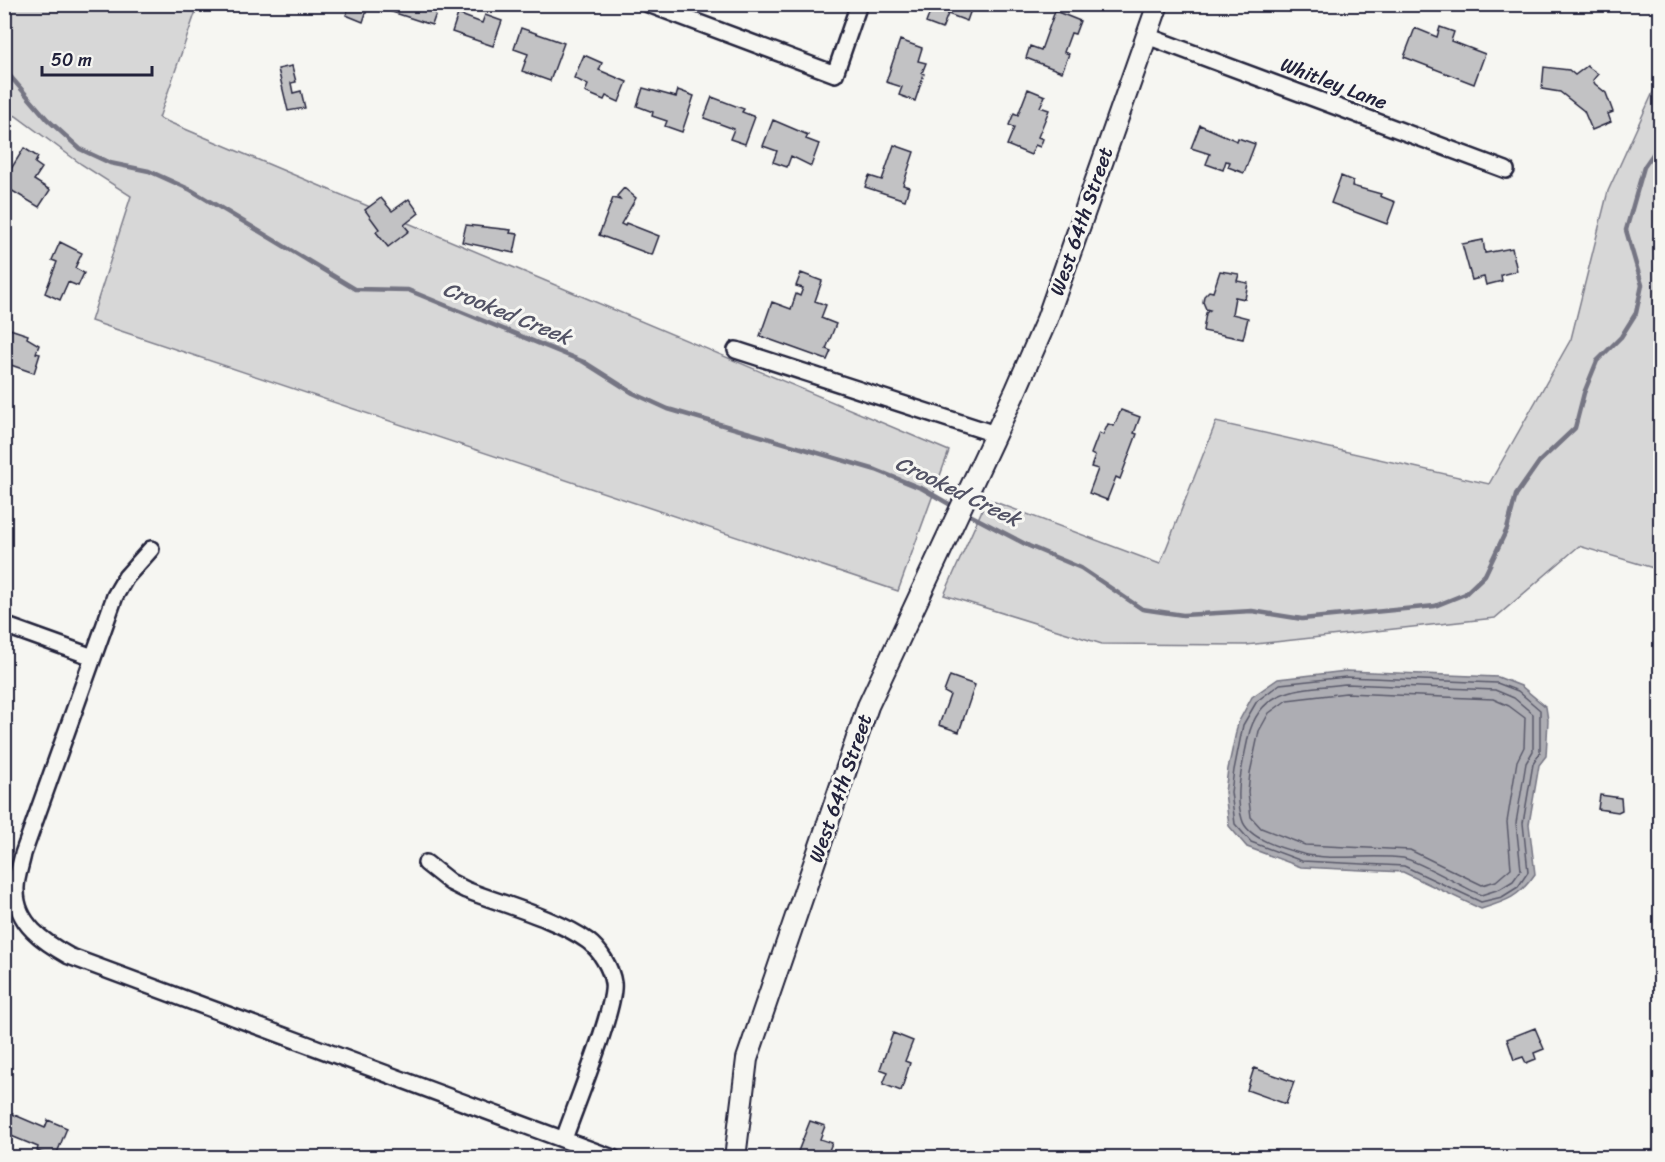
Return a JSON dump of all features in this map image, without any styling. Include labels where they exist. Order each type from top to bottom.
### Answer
[{"type":"street","points":[[648,4],[835,74],[859,4]]},
{"type":"street","name":"West 64th Street","points":[[735,1158],[745,1072],[752,1042],[868,706],[1047,319],[1158,4]]},
{"type":"street","name":"Whitley Lane","points":[[1147,36],[1506,170]]},
{"type":"street","points":[[736,350],[995,434]]},
{"type":"street","points":[[151,549],[126,577],[115,596],[23,854],[16,891],[23,919],[43,942],[69,956],[613,1158]]},
{"type":"street","points":[[4,625],[93,657]]},
{"type":"street","points":[[426,863],[450,882],[466,890],[567,929],[590,942],[606,963],[614,985],[608,1015],[564,1139]]},
{"type":"shaded area","points":[[4,5],[198,5],[159,118],[949,451],[898,591],[91,321],[131,196],[81,164],[16,116],[5,112]]},
{"type":"shaded area","points":[[1660,77],[1660,570],[1579,546],[1495,618],[1246,645],[1102,644],[944,595],[987,499],[1160,564],[1216,422],[1489,484],[1571,339],[1608,191]]},
{"type":"water","points":[[1346,671],[1498,677],[1521,686],[1546,707],[1548,720],[1546,756],[1539,765],[1529,824],[1535,874],[1518,893],[1481,909],[1403,872],[1301,867],[1247,847],[1229,826],[1225,792],[1228,769],[1238,723],[1252,697],[1278,679]]},
{"type":"building","points":[[350,4],[369,4],[363,22],[346,15]]},
{"type":"building","points":[[391,4],[439,5],[432,25],[389,11]]},
{"type":"building","points":[[933,4],[973,4],[967,21],[948,14],[942,29],[926,23]]},
{"type":"building","points":[[1055,11],[1080,21],[1075,34],[1071,33],[1064,52],[1069,54],[1062,72],[1026,58],[1030,46],[1041,50]]},
{"type":"building","points":[[458,14],[482,23],[485,15],[502,21],[493,46],[452,32]]},
{"type":"building","points":[[1440,27],[1454,32],[1451,41],[1485,54],[1474,84],[1404,57],[1415,28],[1437,37]]},
{"type":"building","points":[[521,28],[564,43],[550,81],[522,71],[528,54],[514,49]]},
{"type":"building","points":[[900,40],[922,48],[918,61],[926,63],[915,101],[899,95],[902,87],[886,82]]},
{"type":"building","points":[[584,55],[602,63],[599,70],[627,82],[619,102],[606,96],[604,100],[585,92],[588,85],[574,78]]},
{"type":"building","points":[[292,66],[296,82],[291,83],[293,93],[301,91],[305,108],[288,111],[278,69]]},
{"type":"building","points":[[1587,66],[1598,74],[1593,80],[1606,93],[1613,112],[1608,114],[1611,122],[1592,130],[1584,111],[1560,92],[1542,89],[1544,67],[1569,70],[1575,75]]},
{"type":"building","points":[[643,88],[676,97],[678,90],[694,96],[682,132],[665,126],[667,121],[652,116],[653,112],[637,106]]},
{"type":"building","points":[[1028,89],[1045,96],[1040,107],[1049,110],[1038,137],[1043,139],[1040,147],[1035,145],[1031,155],[1007,145],[1014,128],[1009,125],[1014,113],[1018,115]]},
{"type":"building","points":[[712,97],[744,109],[742,112],[755,117],[745,144],[730,139],[734,129],[704,118]]},
{"type":"building","points":[[773,120],[808,135],[806,139],[819,144],[811,166],[791,156],[787,167],[773,162],[777,151],[763,146]]},
{"type":"building","points":[[1200,125],[1237,141],[1238,138],[1255,144],[1244,173],[1228,167],[1230,162],[1226,161],[1223,170],[1206,164],[1210,154],[1191,148]]},
{"type":"building","points":[[894,145],[914,152],[903,185],[909,187],[905,200],[865,187],[869,176],[882,180]]},
{"type":"building","points":[[24,148],[38,157],[35,163],[42,168],[34,180],[50,190],[39,207],[4,186],[4,180]]},
{"type":"building","points":[[1341,176],[1353,181],[1352,186],[1381,194],[1380,196],[1395,202],[1387,224],[1331,203]]},
{"type":"building","points":[[624,188],[636,198],[621,224],[625,226],[626,223],[659,236],[652,255],[599,235],[613,198],[620,200],[617,196]]},
{"type":"building","points":[[381,198],[392,211],[409,199],[419,213],[404,225],[409,231],[388,247],[376,232],[379,229],[365,210]]},
{"type":"building","points":[[466,225],[511,230],[510,233],[518,234],[514,253],[462,242]]},
{"type":"building","points":[[1483,240],[1485,253],[1512,248],[1517,271],[1501,275],[1502,281],[1486,285],[1484,277],[1472,280],[1462,244]]},
{"type":"building","points":[[60,242],[82,253],[75,268],[84,273],[78,286],[68,282],[60,300],[45,293],[57,262],[52,260]]},
{"type":"building","points":[[1220,271],[1239,274],[1237,281],[1248,283],[1245,299],[1235,297],[1232,314],[1248,318],[1243,339],[1203,331],[1206,313],[1210,310],[1206,309],[1203,302],[1204,296],[1209,291],[1213,292]]},
{"type":"building","points":[[801,273],[822,281],[815,301],[826,305],[821,318],[836,324],[826,349],[831,351],[827,360],[760,336],[772,302],[791,309],[796,294],[800,296],[803,288],[796,286]]},
{"type":"building","points":[[4,327],[28,335],[27,338],[39,345],[36,353],[40,354],[34,373],[8,364],[9,362],[4,360]]},
{"type":"building","points":[[1121,410],[1140,417],[1134,433],[1137,434],[1120,479],[1116,477],[1107,500],[1089,493],[1098,469],[1091,467],[1095,456],[1091,454],[1099,433],[1103,435],[1108,424],[1114,426]]},
{"type":"building","points":[[950,676],[975,685],[959,732],[939,725],[950,695],[944,692]]},
{"type":"building","points":[[1600,795],[1621,798],[1622,810],[1618,812],[1598,809]]},
{"type":"building","points":[[1535,1028],[1544,1049],[1534,1053],[1536,1059],[1526,1063],[1523,1057],[1514,1060],[1507,1039]]},
{"type":"building","points":[[893,1033],[913,1041],[905,1061],[910,1063],[901,1091],[883,1084],[888,1072],[880,1069]]},
{"type":"building","points":[[1254,1068],[1294,1082],[1286,1104],[1247,1090]]},
{"type":"building","points":[[10,1113],[45,1128],[48,1120],[67,1128],[55,1158],[37,1151],[38,1147],[4,1133]]},
{"type":"building","points":[[810,1121],[825,1126],[820,1139],[832,1143],[826,1158],[805,1158],[797,1154]]},
{"type":"waterway","name":"Crooked Creek","points":[[4,69],[47,119],[80,149],[110,163],[149,171],[191,190],[355,289],[408,290],[584,362],[633,393],[668,409],[876,470],[923,489],[956,508]]},
{"type":"waterway","name":"Crooked Creek","points":[[964,512],[1029,546],[1081,568],[1142,609],[1183,615],[1252,611],[1302,619],[1435,606],[1465,594],[1485,575],[1507,529],[1516,495],[1539,462],[1575,428],[1584,393],[1597,361],[1621,337],[1636,313],[1642,285],[1626,230],[1644,167],[1660,144]]}]
